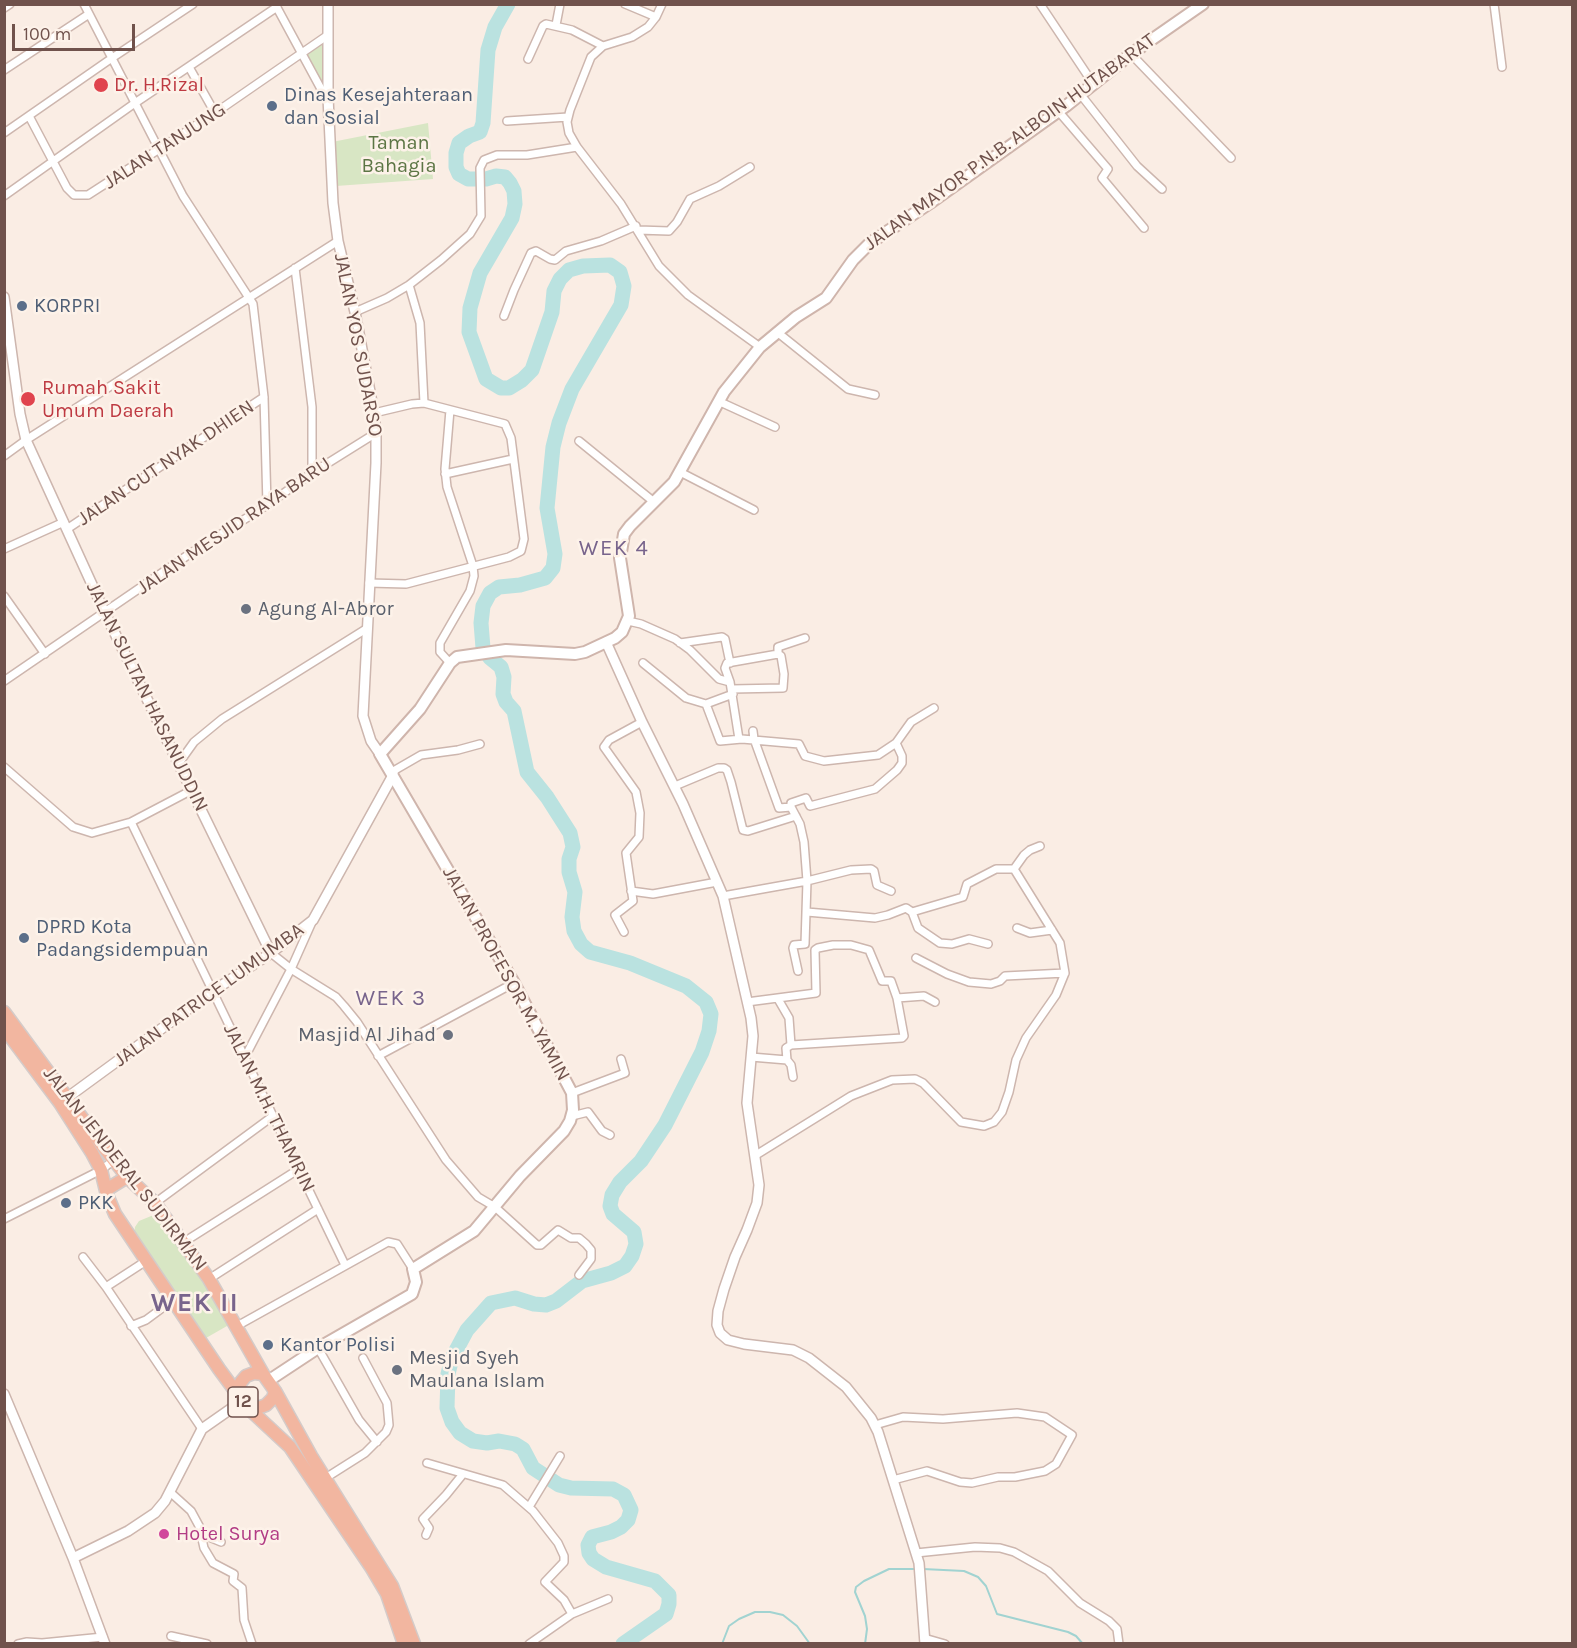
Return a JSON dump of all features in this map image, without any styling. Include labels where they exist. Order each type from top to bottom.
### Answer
[{"type":"highway","name":"JALAN JENDERAL SUDIRMAN","points":[[4,1012],[64,1100],[100,1170],[115,1215],[242,1400],[290,1447],[371,1567],[387,1594],[404,1644]]},
{"type":"highway","name":"JALAN JENDERAL SUDIRMAN","points":[[4,1028],[127,1177],[155,1203],[209,1279],[324,1479],[392,1586],[414,1644]]},
{"type":"highway","points":[[106,1190],[127,1177]]},
{"type":"highway","points":[[254,1373],[269,1382],[273,1398],[266,1406],[258,1408],[242,1400],[241,1382],[246,1376],[254,1373]]},
{"type":"main road","name":"JALAN MAYOR P.N.B. ALBOIN HUTABARAT","points":[[628,621],[621,576],[621,544],[624,534],[669,488],[718,401],[760,347],[796,317],[826,298],[853,260],[870,243],[1059,112],[1131,54],[1203,4]]},
{"type":"main road","points":[[380,754],[420,709],[450,663],[460,656],[506,650],[575,654],[585,652],[622,632],[628,621]]},
{"type":"main road","name":"JALAN PROFESOR M. YAMIN","points":[[380,754],[514,983],[572,1093],[572,1116]]},
{"type":"main road","points":[[269,1382],[318,1348],[412,1294],[416,1282],[413,1269],[468,1236],[495,1208],[520,1176],[564,1131],[572,1116]]},
{"type":"street","points":[[4,8],[10,4]]},
{"type":"street","points":[[84,4],[197,220],[250,297],[255,311],[264,397],[267,505]]},
{"type":"street","points":[[4,133],[193,4]]},
{"type":"street","name":"JALAN YOS SUDARSO","points":[[328,4],[330,174],[338,241],[355,312],[376,433],[363,716],[371,741],[380,754]]},
{"type":"street","points":[[556,25],[560,4]]},
{"type":"street","points":[[625,4],[656,17]]},
{"type":"street","points":[[662,4],[648,27],[632,37],[603,46],[596,51],[588,63],[568,117],[569,133],[637,228],[652,255],[672,280],[688,295],[760,347]]},
{"type":"street","points":[[1040,4],[1094,85]]},
{"type":"street","points":[[1494,4],[1502,67]]},
{"type":"street","points":[[4,196],[276,6],[328,102]]},
{"type":"street","points":[[4,70],[89,14]]},
{"type":"street","points":[[528,59],[544,24],[572,30],[603,46]]},
{"type":"street","name":"JALAN TANJUNG","points":[[29,116],[70,192],[83,196],[98,190],[328,35]]},
{"type":"street","points":[[1131,54],[1231,158]]},
{"type":"street","points":[[189,67],[215,113]]},
{"type":"street","points":[[1081,95],[1137,166],[1162,189]]},
{"type":"street","points":[[1059,112],[1108,169],[1102,178],[1144,228]]},
{"type":"street","points":[[507,121],[568,117]]},
{"type":"street","points":[[355,312],[409,285],[470,234],[481,216],[480,170],[482,162],[490,156],[527,155],[577,147]]},
{"type":"street","points":[[504,316],[531,253],[536,251],[555,260],[566,251],[637,228],[669,231],[690,199],[719,186],[750,167]]},
{"type":"street","points":[[4,456],[338,241]]},
{"type":"street","points":[[295,268],[312,407],[312,473]]},
{"type":"street","points":[[409,285],[420,323],[424,403]]},
{"type":"street","name":"JALAN SULTAN HASANUDDIN","points":[[4,297],[7,332],[26,440],[105,613],[271,952]]},
{"type":"street","points":[[777,332],[848,389],[875,395]]},
{"type":"street","name":"JALAN CUT NYAK DHIEN","points":[[4,549],[66,526],[264,397]]},
{"type":"street","points":[[718,401],[776,427]]},
{"type":"street","points":[[369,583],[400,585],[509,557],[519,553],[524,539],[510,431],[505,424],[424,403],[374,413]]},
{"type":"street","points":[[450,410],[445,474],[452,506],[473,566],[472,586],[440,643],[442,656],[450,663]]},
{"type":"street","name":"JALAN MESJID RAYA BARU","points":[[4,681],[188,555],[376,433]]},
{"type":"street","points":[[579,441],[654,502]]},
{"type":"street","points":[[445,474],[513,459]]},
{"type":"street","points":[[680,472],[754,510]]},
{"type":"street","points":[[4,596],[45,654]]},
{"type":"street","points":[[628,621],[641,624],[680,643],[718,679],[731,688]]},
{"type":"street","points":[[179,763],[194,742],[222,719],[366,628]]},
{"type":"street","points":[[643,663],[686,698],[706,704],[731,688],[783,688],[783,661],[778,654],[778,647],[805,638]]},
{"type":"street","points":[[680,643],[725,639],[730,663]]},
{"type":"street","points":[[606,642],[642,722],[675,786],[723,896],[753,1036],[747,1102],[759,1185],[756,1203],[718,1311],[717,1324],[720,1333],[728,1340],[793,1350],[809,1358],[846,1387],[874,1425],[918,1558],[925,1641],[945,1644]]},
{"type":"street","points":[[739,739],[731,688],[724,665],[778,654]]},
{"type":"street","points":[[706,704],[718,740],[739,739],[754,735],[799,744],[805,756],[824,761],[878,755],[896,743],[911,722],[934,708]]},
{"type":"street","points":[[624,932],[615,915],[632,902],[626,853],[640,835],[638,797],[603,748],[609,740],[642,722]]},
{"type":"street","points":[[754,735],[779,808],[791,807]]},
{"type":"street","points":[[798,971],[793,948],[794,945],[805,944],[807,881],[804,842],[791,802],[806,798],[810,806],[875,789],[902,763],[902,756],[896,743]]},
{"type":"street","points":[[392,777],[395,770],[421,755],[458,750],[480,744]]},
{"type":"street","points":[[4,767],[65,821],[80,830],[97,833],[131,822],[192,790]]},
{"type":"street","points":[[675,786],[718,768],[724,768],[731,782],[743,830],[748,831],[796,816]]},
{"type":"street","name":"JALAN PATRICE LUMUMBA","points":[[64,1100],[313,920],[392,777]]},
{"type":"street","name":"JALAN M.H. THAMRIN","points":[[131,822],[345,1265]]},
{"type":"street","points":[[1014,869],[1024,855],[1040,846]]},
{"type":"street","points":[[723,896],[807,881],[851,870],[871,869],[874,871],[878,885],[891,891]]},
{"type":"street","points":[[912,912],[963,897],[967,884],[996,869],[1014,869]]},
{"type":"street","points":[[756,1155],[851,1096],[892,1080],[915,1079],[923,1083],[961,1122],[984,1126],[994,1122],[1002,1112],[1016,1060],[1026,1038],[1056,994],[1065,973],[1060,943],[1014,869]]},
{"type":"street","points":[[631,891],[655,894],[717,882]]},
{"type":"street","points":[[807,912],[875,918],[908,909],[912,912],[918,928],[940,943],[952,944],[969,939],[988,944]]},
{"type":"street","points":[[245,1057],[291,969],[313,920]]},
{"type":"street","points":[[1017,928],[1030,933],[1052,930]]},
{"type":"street","points":[[747,1002],[816,993],[815,950],[833,945],[851,945],[869,950],[882,981],[891,981],[897,998],[904,1036],[902,1038],[791,1045],[786,1048],[787,1060],[792,1067],[793,1077]]},
{"type":"street","points":[[271,952],[291,969],[336,997],[357,1022],[446,1160],[468,1188],[537,1245],[541,1245],[558,1230],[572,1238],[582,1239],[590,1248],[592,1256],[579,1275]]},
{"type":"street","points":[[916,958],[969,982],[991,984],[1000,981],[1005,976],[1065,973]]},
{"type":"street","points":[[378,1056],[514,983]]},
{"type":"street","points":[[897,998],[920,996],[935,1002]]},
{"type":"street","points":[[778,999],[789,1018],[791,1045]]},
{"type":"street","points":[[751,1058],[787,1060]]},
{"type":"street","points":[[572,1093],[625,1073],[621,1059]]},
{"type":"street","points":[[572,1116],[588,1112],[602,1131],[610,1135]]},
{"type":"street","points":[[155,1203],[273,1116]]},
{"type":"street","points":[[4,1219],[100,1170],[114,1160]]},
{"type":"street","points":[[184,1242],[299,1169]]},
{"type":"street","points":[[209,1279],[318,1209]]},
{"type":"street","points":[[237,1326],[381,1244],[391,1241],[397,1244],[413,1269]]},
{"type":"street","points":[[83,1257],[106,1287],[202,1430]]},
{"type":"street","points":[[106,1287],[147,1261]]},
{"type":"street","points":[[131,1326],[146,1320],[173,1300]]},
{"type":"street","points":[[318,1348],[359,1420],[377,1442]]},
{"type":"street","points":[[324,1479],[357,1458],[377,1442],[388,1428],[387,1402],[363,1358]]},
{"type":"street","points":[[4,1394],[73,1558],[104,1640],[18,1644]]},
{"type":"street","points":[[73,1558],[128,1531],[160,1508],[202,1430],[242,1400]]},
{"type":"street","points":[[874,1425],[903,1417],[943,1419],[1017,1413],[1045,1417],[1072,1435],[1056,1464],[1046,1471],[1016,1477],[998,1477],[972,1484],[927,1471],[893,1480]]},
{"type":"street","points":[[528,1507],[560,1455]]},
{"type":"street","points":[[427,1463],[503,1485],[528,1507],[562,1551],[564,1562],[545,1582],[564,1600],[572,1614]]},
{"type":"street","points":[[426,1534],[429,1528],[423,1519],[446,1496],[463,1474]]},
{"type":"street","points":[[170,1492],[190,1511],[204,1535],[221,1542]]},
{"type":"street","points":[[200,1530],[204,1548],[213,1563],[234,1574],[232,1579],[242,1588],[244,1620],[252,1644]]},
{"type":"street","points":[[918,1558],[975,1547],[1000,1548],[1014,1552],[1048,1571],[1080,1603],[1109,1621],[1117,1629],[1119,1644]]},
{"type":"street","points":[[529,1644],[572,1614],[608,1599]]},
{"type":"street","points":[[171,1636],[207,1644]]},
{"type":"green space","points":[[327,38],[328,97],[304,54]]},
{"type":"green space","name":"Taman Bahagia","points":[[428,123],[433,179],[336,186],[332,142]]},
{"type":"green space","points":[[156,1214],[234,1322],[206,1338],[134,1234],[139,1221]]},
{"type":"waterway","points":[[508,4],[495,27],[488,50],[483,123],[480,132],[459,143],[456,153],[456,167],[459,174],[468,179],[505,177],[514,191],[515,204],[512,218],[480,273],[470,308],[469,332],[486,379],[501,388],[509,388],[532,370],[552,312],[554,291],[560,279],[569,270],[583,266],[610,265],[620,272],[624,286],[621,305],[572,389],[559,423],[553,447],[547,508],[555,554],[553,568],[545,578],[520,585],[499,587],[490,593],[483,606],[481,623],[483,648],[501,667],[504,677],[503,694],[506,702],[514,711],[527,772],[547,797],[570,833],[573,847],[569,859],[569,872],[575,892],[572,917],[574,931],[581,944],[590,952],[630,963],[686,986],[706,1002],[711,1014],[709,1031],[702,1052],[665,1125],[641,1161],[620,1182],[612,1195],[610,1206],[613,1214],[634,1232],[636,1244],[632,1256],[625,1266],[611,1273],[582,1281],[556,1301],[546,1305],[515,1298],[491,1303],[467,1330],[452,1358],[448,1374],[447,1408],[452,1422],[460,1433],[473,1441],[487,1443],[499,1441],[515,1444],[523,1449],[533,1468],[559,1485],[571,1488],[613,1489],[624,1495],[631,1510],[628,1520],[611,1532],[592,1537],[588,1545],[589,1553],[593,1559],[606,1567],[655,1581],[669,1595],[669,1604],[666,1614],[623,1644]]},
{"type":"waterway","points":[[865,1644],[867,1629],[865,1616],[855,1592],[856,1587],[889,1569],[917,1569]]},
{"type":"waterway","points":[[923,1569],[964,1571],[978,1577],[986,1586],[997,1614],[1068,1632],[1076,1636],[1083,1644]]},
{"type":"waterway","points":[[722,1644],[729,1626],[755,1612],[783,1615],[797,1626],[810,1644]]},
{"type":"place","name":"Dr. H.Rizal","points":[[101,85]]},
{"type":"place","name":"Dinas Kesejahteraan dan Sosial","points":[[272,106]]},
{"type":"place","name":"KORPRI","points":[[22,306]]},
{"type":"place","name":"Rumah Sakit Umum Daerah","points":[[28,399]]},
{"type":"place","name":"Agung Al-Abror","points":[[246,609]]},
{"type":"place","name":"DPRD Kota Padangsidempuan","points":[[24,938]]},
{"type":"place","name":"Masjid Al Jihad","points":[[448,1035]]},
{"type":"place","name":"PKK","points":[[66,1203]]},
{"type":"place","name":"Kantor Polisi","points":[[268,1345]]},
{"type":"place","name":"Mesjid Syeh Maulana Islam","points":[[397,1370]]},
{"type":"place","name":"Hotel Surya","points":[[164,1534]]},
{"type":"district","name":"WEK 4","points":[[614,549]]},
{"type":"district","name":"WEK 3","points":[[391,999]]},
{"type":"district","name":"WEK II","points":[[195,1304]]}]
